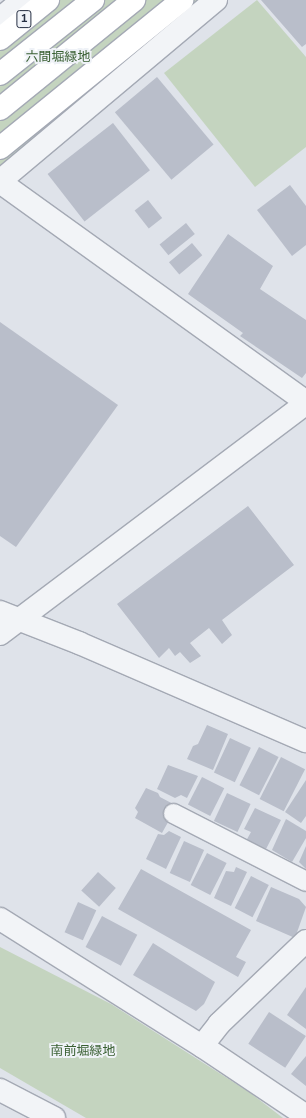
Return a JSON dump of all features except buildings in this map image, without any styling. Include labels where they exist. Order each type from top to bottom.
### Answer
[{"type":"highway","name":"1","points":[[0,38],[48,0]]},
{"type":"highway","points":[[0,74],[93,0]]},
{"type":"highway","points":[[0,108],[134,0]]},
{"type":"highway","points":[[0,148],[182,0]]},
{"type":"street","points":[[0,19],[23,0]]},
{"type":"street","points":[[0,634],[9,616],[306,403],[0,181],[216,0]]},
{"type":"street","points":[[9,616],[79,643],[306,741]]},
{"type":"street","points":[[0,919],[202,1046],[306,1116]]},
{"type":"street","points":[[202,1046],[219,1024],[306,941]]},
{"type":"street","points":[[0,1090],[54,1118]]},
{"type":"lane","points":[[173,813],[306,881]]},
{"type":"green space","name":"六間堀緑地","points":[[23,0],[216,0],[0,181],[0,19]]},
{"type":"green space","points":[[257,0],[306,57],[306,147],[255,187],[164,73]]},
{"type":"green space","name":"南前堀緑地","points":[[0,947],[111,1004],[249,1092],[283,1118],[86,1118],[0,1068]]}]
